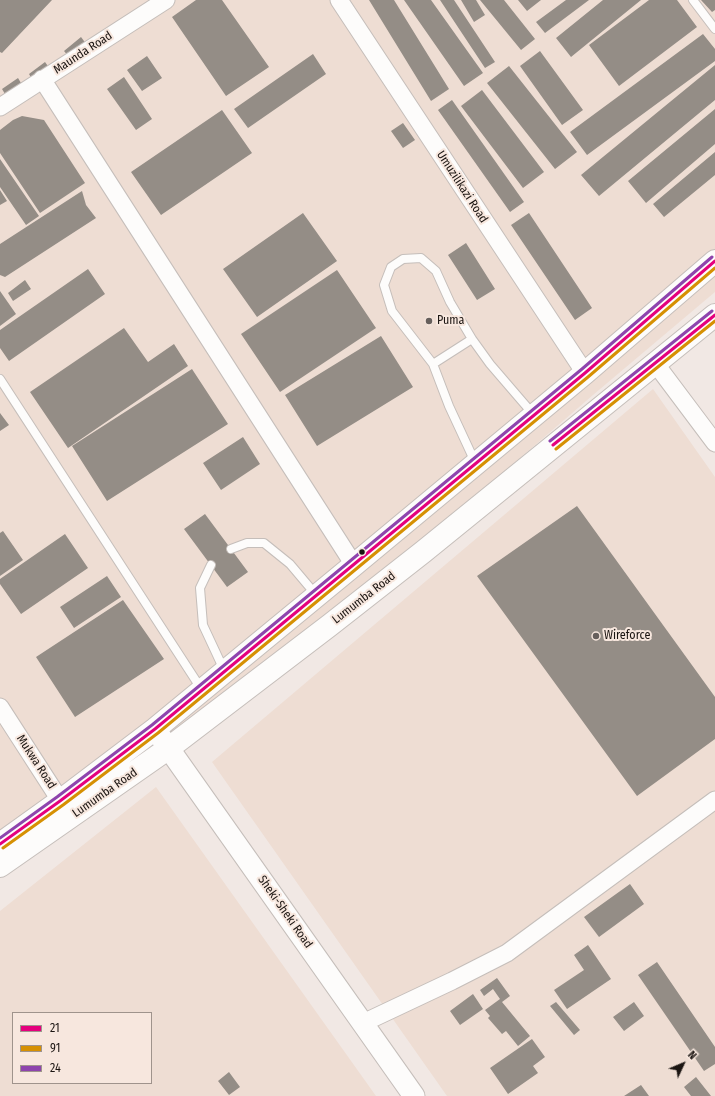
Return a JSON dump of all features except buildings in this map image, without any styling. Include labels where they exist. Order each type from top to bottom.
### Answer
[{"type":"main road","name":"Lumumba Road","points":[[0,866],[155,729],[354,566],[715,261]]},
{"type":"main road","name":"Lumumba Road","points":[[0,844],[66,809],[169,748],[423,552],[715,314]]},
{"type":"street","name":"Maunda Road","points":[[0,107],[166,0]]},
{"type":"street","name":"Umuzilikazi Road","points":[[339,0],[584,373]]},
{"type":"street","points":[[42,79],[354,566]]},
{"type":"street","points":[[655,363],[715,443]]},
{"type":"street","name":"Mukwa Road","points":[[0,707],[66,809]]},
{"type":"street","name":"Sheki-Sheki Road","points":[[155,729],[414,1096]]},
{"type":"street","points":[[363,1023],[452,981],[507,952],[715,800]]},
{"type":"lane","points":[[693,0],[715,29]]},
{"type":"lane","points":[[476,463],[449,406],[433,364],[392,311],[384,286],[391,267],[403,259],[421,258],[436,271],[450,302],[472,339],[490,364],[534,415]]},
{"type":"lane","points":[[433,364],[472,339]]},
{"type":"lane","points":[[0,379],[202,690]]},
{"type":"lane","points":[[231,548],[247,543],[264,543],[290,564],[317,596]]},
{"type":"lane","points":[[211,565],[200,588],[203,626],[224,671]]},
{"type":"shaded area","points":[[0,0],[715,0],[715,292],[593,395],[298,650],[0,871]]},
{"type":"shaded area","points":[[653,389],[715,477],[715,1096],[447,1096],[212,762]]},
{"type":"shaded area","points":[[156,787],[376,1096],[0,1096],[0,911]]},
{"type":"transit line","name":"24","points":[[0,838],[152,725],[582,369],[712,257]]},
{"type":"transit line","name":"21","points":[[0,844],[60,801],[155,729],[585,373],[715,261]]},
{"type":"transit line","name":"91","points":[[3,848],[63,805],[158,733],[588,377],[715,268]]},
{"type":"transit line","name":"24","points":[[550,441],[712,311]]},
{"type":"transit line","name":"21","points":[[553,445],[715,315]]},
{"type":"transit line","name":"91","points":[[556,449],[715,321]]},
{"type":"place","name":"Puma","points":[[429,321]]},
{"type":"place","name":"Wireforce","points":[[596,636]]}]
